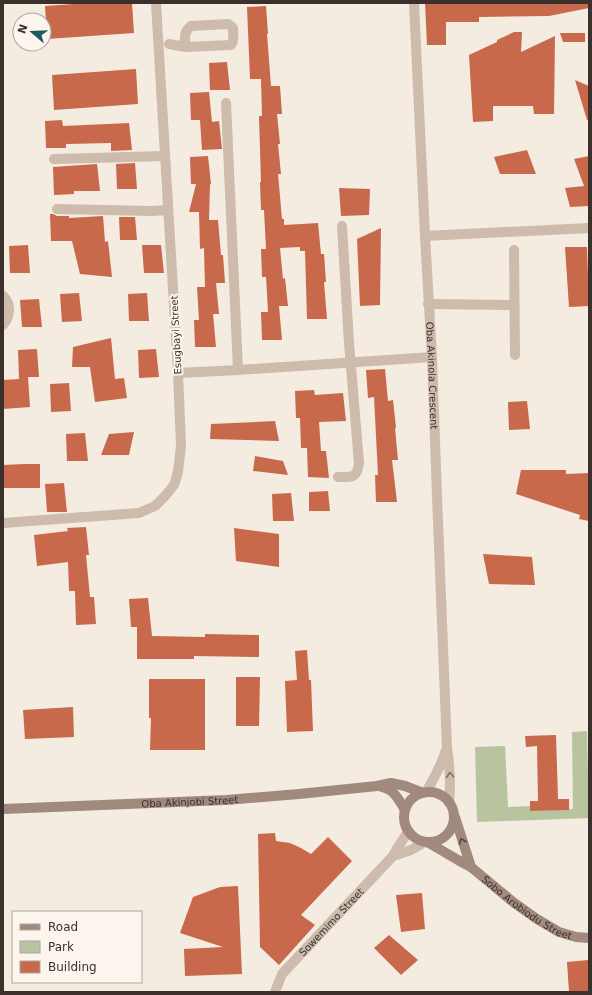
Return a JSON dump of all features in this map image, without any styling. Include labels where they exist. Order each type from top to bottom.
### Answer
[{"type":"street","name":"Esugbayi Street","points":[[3,523],[139,513],[155,506],[166,495],[174,485],[178,472],[180,446],[178,373],[156,3]]},
{"type":"street","name":"Oba Akinola Crescent","points":[[414,3],[428,304],[432,357],[447,748],[451,789],[449,803]]},
{"type":"street","points":[[169,44],[186,47],[226,46],[233,42],[233,28],[228,24],[191,26],[186,29],[186,47]]},
{"type":"street","points":[[226,103],[238,370]]},
{"type":"street","points":[[54,159],[164,156]]},
{"type":"street","points":[[57,209],[168,210]]},
{"type":"street","points":[[338,477],[350,477],[356,474],[359,463],[350,362],[342,226]]},
{"type":"street","points":[[425,236],[589,228]]},
{"type":"street","points":[[514,250],[515,355]]},
{"type":"street","points":[[3,296],[8,303],[10,310],[8,318],[3,325]]},
{"type":"street","points":[[428,304],[514,304]]},
{"type":"street","points":[[178,373],[432,357]]},
{"type":"street","name":"Oba Akinola Crescent","points":[[424,793],[436,776],[447,748]]},
{"type":"street","name":"Oba Akinjobi Street","points":[[3,809],[226,800],[377,786],[391,783],[399,784],[424,793]]},
{"type":"street","points":[[377,786],[393,792],[405,810]]},
{"type":"street","points":[[454,815],[450,830],[446,836],[439,840],[427,842],[420,841],[408,832],[404,817],[405,810],[409,802],[415,796],[424,793],[440,794],[452,808],[470,867]]},
{"type":"street","name":"Sowemimo Street","points":[[275,992],[282,974],[393,856],[408,832]]},
{"type":"street","name":"Sowemimo Street","points":[[393,856],[411,850],[427,842]]},
{"type":"street","name":"Sobo Arobiodu Street","points":[[427,842],[470,867],[513,902],[537,919],[559,932],[576,937],[589,938]]},
{"type":"green space","points":[[587,731],[589,818],[477,822],[475,747],[505,746],[508,807],[530,806],[531,811],[573,809],[572,732]]},
{"type":"building","points":[[88,3],[132,3],[134,33],[52,39],[52,12],[45,12],[45,6]]},
{"type":"building","points":[[425,3],[589,3],[589,8],[549,16],[479,17],[479,22],[446,22],[446,45],[427,45]]},
{"type":"building","points":[[266,6],[271,86],[280,86],[282,114],[277,114],[281,174],[278,174],[282,219],[284,219],[284,225],[318,223],[321,254],[324,254],[326,282],[324,282],[327,319],[307,319],[305,251],[300,251],[300,247],[280,248],[283,279],[285,278],[288,306],[279,306],[282,340],[262,340],[261,312],[268,312],[266,277],[262,277],[261,249],[266,249],[264,210],[261,210],[260,182],[259,116],[262,116],[261,79],[250,79],[247,7]]},
{"type":"building","points":[[514,32],[522,32],[521,52],[555,36],[554,114],[534,114],[533,106],[493,106],[493,121],[473,122],[469,55]]},
{"type":"building","points":[[560,33],[585,33],[585,42],[563,42]]},
{"type":"building","points":[[227,62],[230,90],[210,90],[209,63]]},
{"type":"building","points":[[136,69],[138,104],[54,110],[52,75]]},
{"type":"building","points":[[575,80],[589,86],[589,120],[587,120]]},
{"type":"building","points":[[209,92],[212,122],[219,121],[222,149],[202,150],[200,120],[191,120],[190,93]]},
{"type":"building","points":[[62,120],[63,126],[129,123],[132,150],[111,151],[111,143],[66,144],[66,148],[46,148],[45,121]]},
{"type":"building","points":[[527,150],[536,174],[500,174],[494,157]]},
{"type":"building","points":[[208,156],[211,184],[209,220],[218,220],[225,283],[216,283],[219,314],[213,314],[216,347],[195,347],[194,320],[199,320],[197,287],[205,287],[204,248],[200,249],[199,212],[189,212],[196,184],[191,184],[190,157]]},
{"type":"building","points":[[589,156],[589,206],[570,207],[565,188],[584,186],[574,159]]},
{"type":"building","points":[[135,163],[137,189],[117,189],[116,164]]},
{"type":"building","points":[[97,164],[100,191],[74,191],[74,194],[54,195],[53,167]]},
{"type":"building","points":[[339,188],[370,189],[369,215],[341,216]]},
{"type":"building","points":[[50,214],[57,216],[69,216],[69,218],[103,216],[105,242],[108,241],[112,277],[80,274],[72,241],[51,241]]},
{"type":"building","points":[[119,217],[135,217],[137,240],[120,240]]},
{"type":"building","points":[[381,228],[380,305],[360,306],[357,239]]},
{"type":"building","points":[[28,245],[30,273],[10,273],[9,246]]},
{"type":"building","points":[[142,245],[161,245],[164,273],[144,273]]},
{"type":"building","points":[[565,247],[587,247],[589,306],[569,307]]},
{"type":"building","points":[[79,293],[82,321],[62,322],[60,294]]},
{"type":"building","points":[[147,293],[149,321],[129,321],[128,294]]},
{"type":"building","points":[[39,299],[42,327],[22,327],[20,300]]},
{"type":"building","points":[[111,338],[115,379],[124,378],[127,398],[95,402],[90,367],[72,367],[73,347]]},
{"type":"building","points":[[37,349],[39,377],[28,377],[30,407],[3,409],[3,380],[19,379],[18,350]]},
{"type":"building","points":[[156,349],[159,377],[139,378],[138,350]]},
{"type":"building","points":[[385,369],[388,401],[393,400],[396,428],[398,460],[392,460],[397,502],[376,502],[375,475],[378,475],[374,397],[368,398],[366,370]]},
{"type":"building","points":[[69,383],[71,411],[51,412],[50,384]]},
{"type":"building","points":[[314,390],[315,395],[343,393],[346,421],[319,422],[321,451],[326,451],[329,478],[308,477],[307,448],[301,448],[300,418],[296,418],[295,391]]},
{"type":"building","points":[[527,401],[530,429],[509,430],[508,402]]},
{"type":"building","points":[[275,421],[279,441],[210,439],[211,424]]},
{"type":"building","points":[[134,432],[129,455],[101,455],[109,434]]},
{"type":"building","points":[[85,433],[88,461],[67,461],[66,434]]},
{"type":"building","points":[[255,456],[283,461],[288,475],[253,471]]},
{"type":"building","points":[[40,464],[40,488],[3,488],[3,465]]},
{"type":"building","points":[[521,470],[566,470],[566,474],[589,473],[589,521],[579,519],[580,515],[516,494]]},
{"type":"building","points":[[64,483],[67,512],[47,512],[45,484]]},
{"type":"building","points":[[328,491],[330,511],[309,511],[309,492]]},
{"type":"building","points":[[291,493],[294,521],[273,521],[272,494]]},
{"type":"building","points":[[86,527],[89,555],[86,555],[90,597],[94,597],[96,624],[76,625],[75,591],[69,591],[68,562],[37,566],[34,535],[68,531],[67,528]]},
{"type":"building","points":[[234,528],[279,534],[279,567],[236,561]]},
{"type":"building","points":[[483,554],[532,557],[535,585],[489,584]]},
{"type":"building","points":[[148,598],[152,636],[205,637],[205,634],[259,635],[259,657],[194,656],[194,659],[137,659],[137,627],[131,627],[129,599]]},
{"type":"building","points":[[307,650],[309,680],[311,680],[313,731],[287,732],[285,681],[297,680],[295,651]]},
{"type":"building","points":[[236,677],[260,677],[259,726],[236,726]]},
{"type":"building","points":[[149,679],[205,679],[205,750],[150,750],[151,718],[149,718]]},
{"type":"building","points":[[73,707],[74,737],[25,739],[23,710]]},
{"type":"building","points":[[556,735],[558,799],[569,799],[569,810],[530,811],[530,801],[538,801],[537,746],[526,747],[525,736]]},
{"type":"building","points":[[275,833],[276,841],[290,843],[311,854],[328,837],[352,861],[301,915],[315,925],[279,965],[260,947],[258,834]]},
{"type":"building","points":[[238,886],[242,974],[185,976],[184,949],[223,947],[180,933],[193,897],[220,887]]},
{"type":"building","points":[[422,893],[425,929],[401,932],[396,895]]},
{"type":"building","points":[[389,935],[418,960],[401,975],[374,948]]},
{"type":"building","points":[[588,960],[589,992],[569,992],[567,962]]}]
